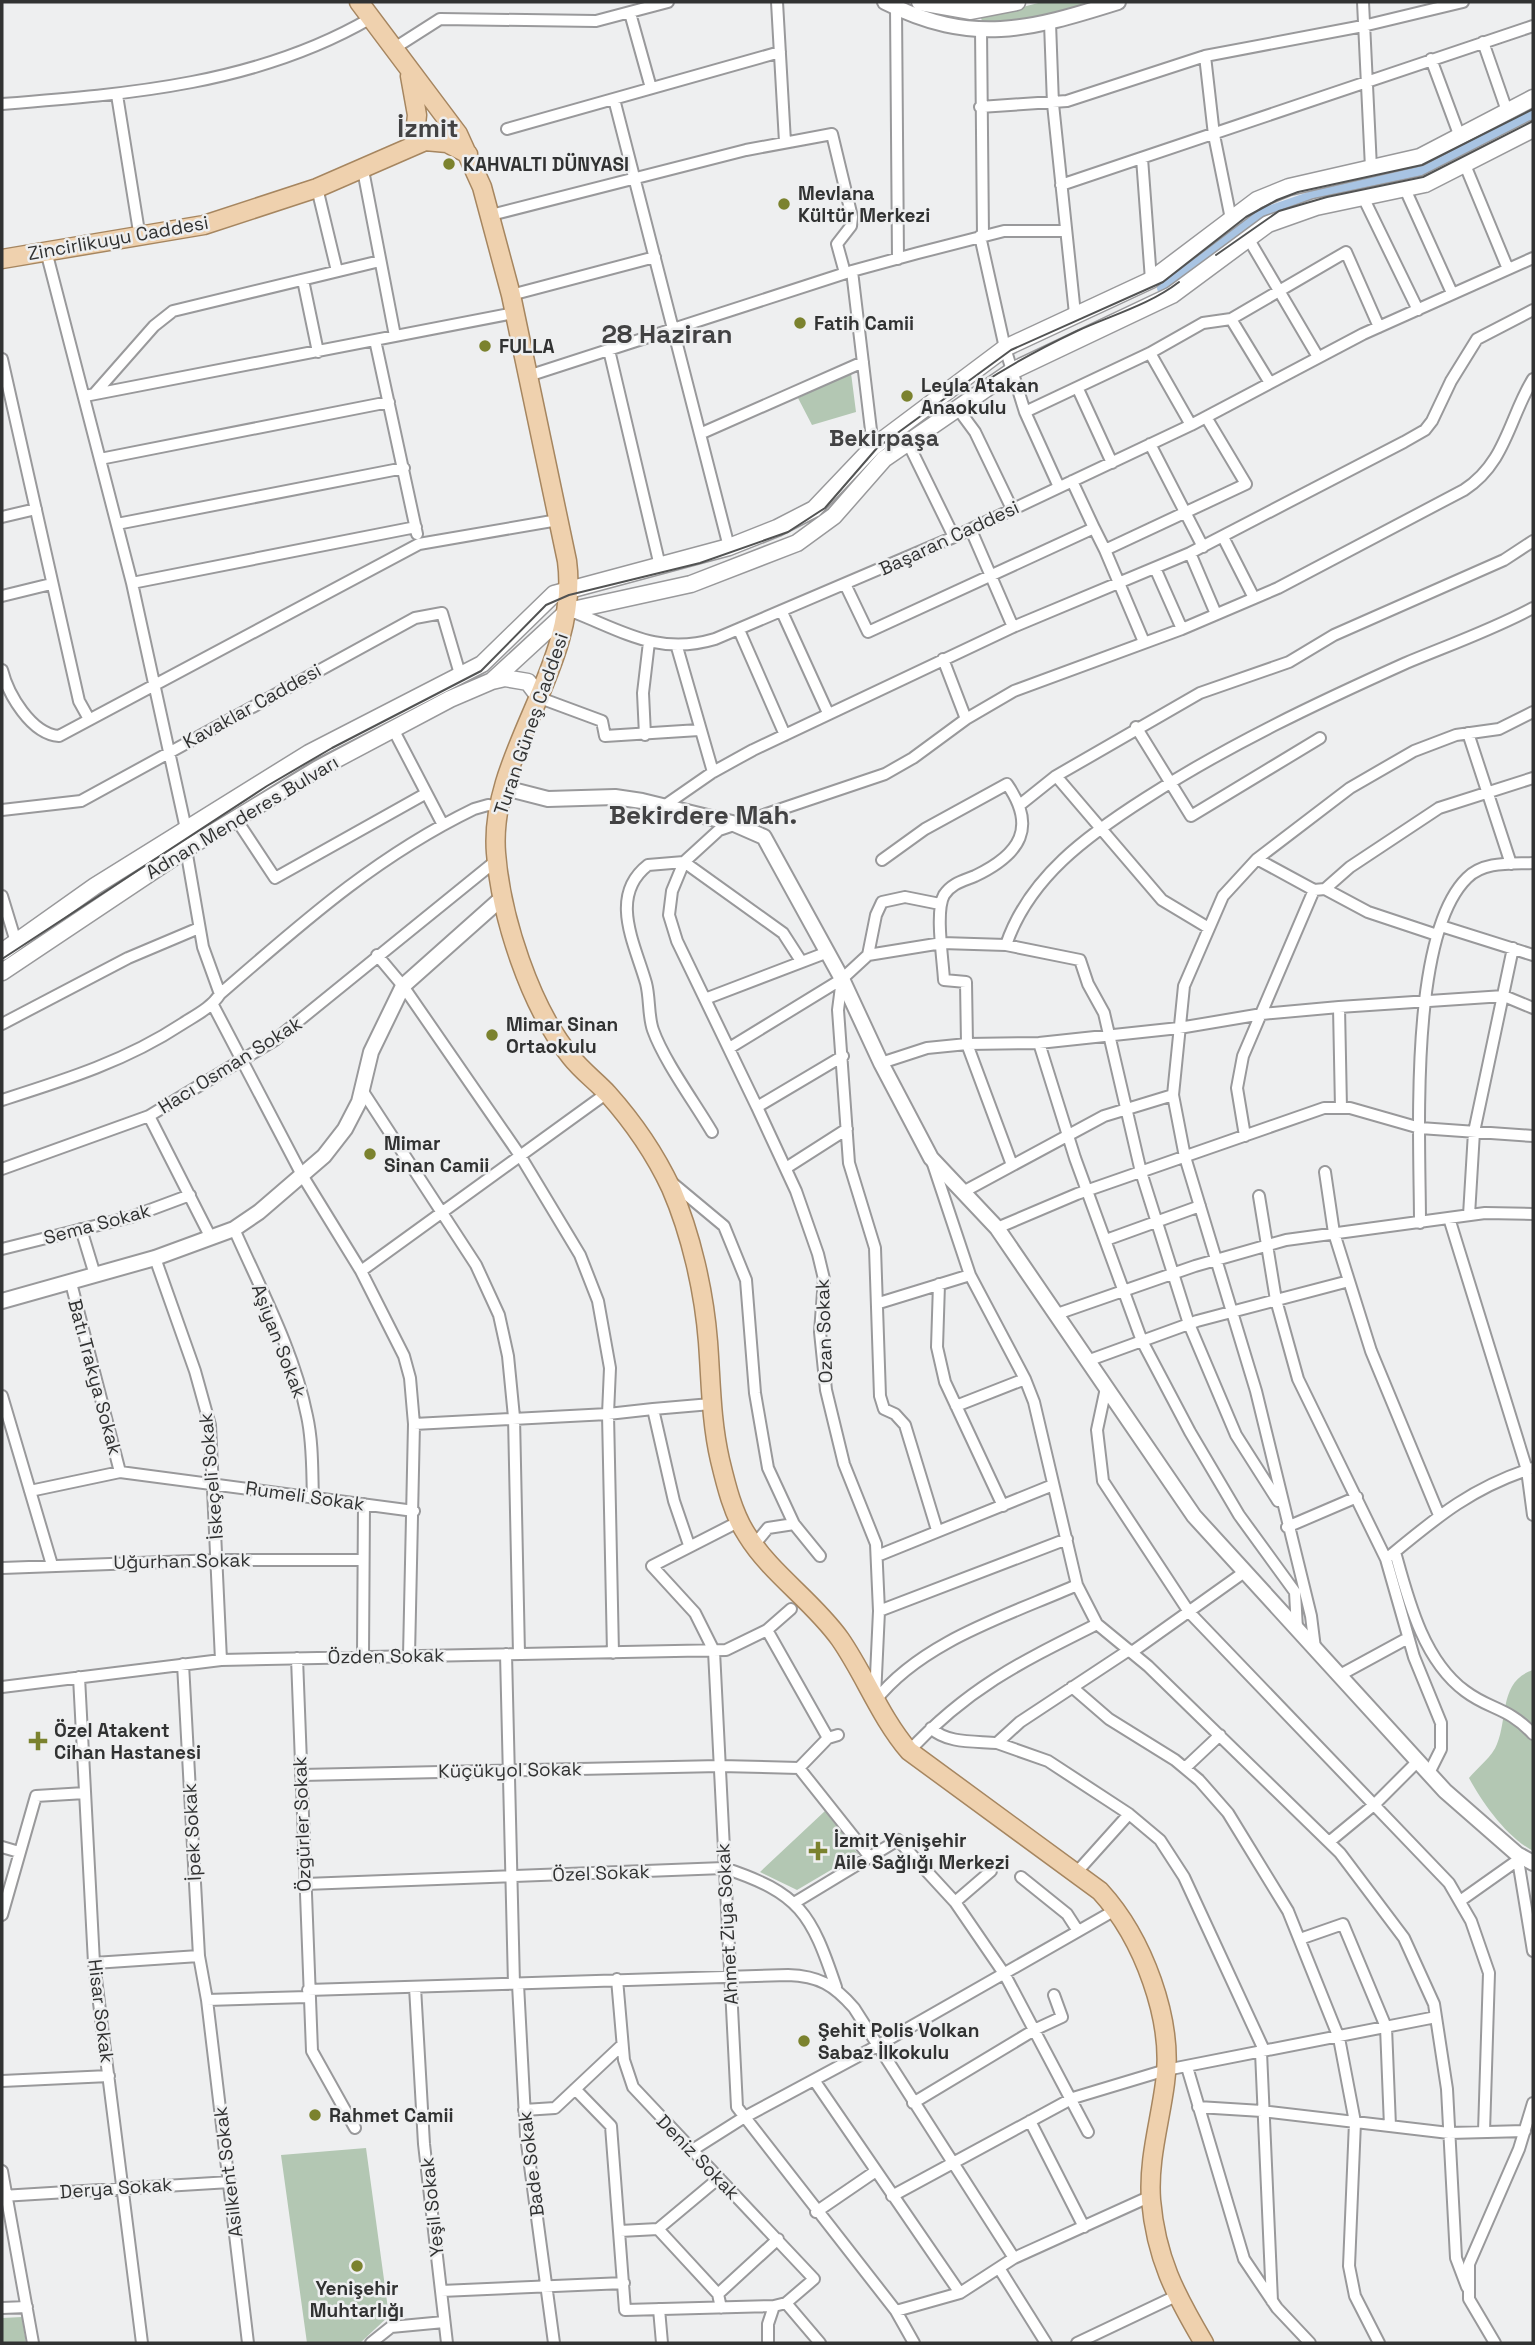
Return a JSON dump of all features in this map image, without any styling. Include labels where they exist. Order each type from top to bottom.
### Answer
[{"type":"main road","name":"Turan Güneş Caddesi","points":[[359,2],[458,134],[468,154],[491,215],[511,295],[558,520],[569,588],[568,611],[500,807],[497,860],[503,897],[531,985],[548,1023],[572,1058],[607,1093],[639,1132],[666,1177],[682,1220],[699,1283],[708,1341],[710,1404],[720,1459],[740,1521],[754,1545],[831,1626],[893,1732],[909,1751],[1076,1873],[1117,1909],[1142,1952],[1166,2048],[1166,2070],[1155,2136],[1151,2196],[1160,2257],[1176,2296],[1204,2343]]},
{"type":"main road","points":[[920,2],[976,5],[993,2]]},
{"type":"main road","points":[[947,4],[978,10],[1017,2]]},
{"type":"main road","points":[[409,71],[417,114],[414,144]]},
{"type":"main road","name":"Adnan Menderes Bulvarı","points":[[2,952],[95,886],[309,753],[482,664],[546,600],[569,588],[729,547],[777,528],[814,509],[873,447],[1005,348],[1151,280],[1231,219],[1273,193],[1420,157],[1533,98]]},
{"type":"main road","points":[[568,611],[691,584],[797,543],[827,523],[870,472],[1012,371],[1171,295],[1268,224],[1298,211],[1405,189],[1465,165],[1533,130]]},
{"type":"main road","name":"Zincirlikuyu Caddesi","points":[[2,258],[140,238],[229,218],[363,170],[414,144],[440,141],[468,154]]},
{"type":"main road","name":"Adnan Menderes Bulvarı","points":[[2,972],[186,849],[318,769],[492,681],[568,611]]},
{"type":"main road","points":[[482,664],[492,681],[505,678],[528,682],[540,698]]},
{"type":"street","points":[[393,50],[440,19],[582,22],[630,13],[668,2]]},
{"type":"street","points":[[777,2],[785,142]]},
{"type":"street","points":[[898,259],[890,5],[941,24],[981,29],[1018,29],[1050,23],[1118,2]]},
{"type":"street","points":[[1363,2],[1371,168]]},
{"type":"street","points":[[980,107],[1053,104],[1205,57],[1363,26],[1463,2]]},
{"type":"street","points":[[630,13],[651,88]]},
{"type":"street","points":[[2,104],[117,95],[203,80],[287,58],[333,40],[371,18]]},
{"type":"street","points":[[1050,23],[1053,104],[1064,231],[1075,314]]},
{"type":"street","points":[[1061,185],[1533,26]]},
{"type":"street","points":[[981,29],[982,236],[1012,371],[1025,412],[1059,487]]},
{"type":"street","points":[[1483,42],[1507,111]]},
{"type":"street","points":[[508,129],[780,52]]},
{"type":"street","points":[[1205,57],[1214,135],[1231,219]]},
{"type":"street","points":[[1431,59],[1460,137]]},
{"type":"street","points":[[117,95],[140,238]]},
{"type":"street","points":[[614,99],[702,433],[729,547]]},
{"type":"street","points":[[491,215],[785,142],[832,134],[852,217],[851,226],[838,244],[848,272],[863,362],[873,447]]},
{"type":"street","points":[[1142,158],[1151,280]]},
{"type":"street","points":[[1465,165],[1508,269]]},
{"type":"street","points":[[363,170],[395,336]]},
{"type":"street","points":[[317,188],[337,271]]},
{"type":"street","points":[[1405,189],[1452,293]]},
{"type":"street","points":[[1363,197],[1418,310]]},
{"type":"street","points":[[528,376],[848,272],[982,236],[1012,231],[1064,231]]},
{"type":"street","points":[[1248,238],[1318,358]]},
{"type":"street","points":[[46,251],[90,395],[100,459],[132,583],[186,829],[186,849],[199,928],[220,995]]},
{"type":"street","points":[[1025,412],[1079,389],[1203,323],[1231,319],[1346,252],[1379,327]]},
{"type":"street","points":[[511,295],[655,257]]},
{"type":"street","name":"Başaran Caddesi","points":[[568,611],[649,642],[677,647],[698,645],[782,612],[971,530],[1191,425],[1379,327],[1533,258]]},
{"type":"street","points":[[90,395],[154,326],[173,311],[187,305],[380,261]]},
{"type":"street","points":[[303,280],[318,352]]},
{"type":"street","points":[[664,806],[713,772],[828,713],[1013,627],[1203,547],[1425,430],[1477,339],[1533,310]]},
{"type":"street","points":[[90,395],[514,313]]},
{"type":"street","points":[[1231,319],[1270,383]]},
{"type":"street","points":[[375,340],[419,544]]},
{"type":"street","points":[[608,350],[660,566]]},
{"type":"street","points":[[1150,353],[1191,425]]},
{"type":"street","points":[[2,359],[79,701],[89,719]]},
{"type":"street","points":[[702,433],[863,362]]},
{"type":"street","points":[[684,862],[719,830],[732,823],[853,787],[885,774],[914,758],[966,719],[1036,680],[1182,629],[1293,581],[1482,478],[1506,443],[1533,379]]},
{"type":"street","points":[[1079,389],[1112,463]]},
{"type":"street","points":[[100,459],[389,401]]},
{"type":"street","points":[[958,409],[975,432],[1012,509]]},
{"type":"street","points":[[1105,550],[1246,484],[1206,417]]},
{"type":"street","points":[[2,425],[15,423]]},
{"type":"street","points":[[908,443],[954,537]]},
{"type":"street","points":[[1150,444],[1203,547]]},
{"type":"street","points":[[117,524],[404,468]]},
{"type":"street","points":[[1072,481],[1121,582],[1144,642]]},
{"type":"street","points":[[2,516],[36,509]]},
{"type":"street","points":[[2,670],[14,699],[41,730],[59,736],[419,544],[558,520]]},
{"type":"street","points":[[132,583],[416,527]]},
{"type":"street","points":[[845,584],[867,632],[1094,528]]},
{"type":"street","points":[[971,530],[1013,627]]},
{"type":"street","points":[[1223,537],[1254,598]]},
{"type":"street","points":[[1021,804],[1056,776],[1136,727],[1200,693],[1289,662],[1334,635],[1504,560],[1533,541]]},
{"type":"street","points":[[1190,553],[1216,614]]},
{"type":"street","points":[[1155,568],[1182,629]]},
{"type":"street","points":[[2,596],[51,584]]},
{"type":"street","points":[[1006,945],[1017,915],[1063,860],[1099,829],[1170,783],[1317,703],[1533,608]]},
{"type":"street","points":[[782,612],[828,713]]},
{"type":"street","name":"Kavaklar Caddesi","points":[[2,810],[81,801],[415,618],[442,613],[460,674]]},
{"type":"street","points":[[739,630],[785,735]]},
{"type":"street","points":[[645,735],[643,693],[649,642]]},
{"type":"street","points":[[677,647],[713,772]]},
{"type":"street","points":[[943,659],[966,719]]},
{"type":"street","points":[[540,698],[602,720],[605,736],[699,730]]},
{"type":"street","points":[[1315,1648],[1311,1616],[1255,1391],[1185,1157],[1172,1095],[1186,976],[1207,927],[1231,885],[1257,859],[1350,788],[1414,751],[1447,737],[1499,729],[1533,712]]},
{"type":"street","points":[[1136,727],[1191,816],[1320,738]]},
{"type":"street","points":[[393,729],[443,825]]},
{"type":"street","points":[[1468,733],[1485,792],[1511,863]]},
{"type":"street","points":[[1056,776],[1162,900],[1207,927]]},
{"type":"street","points":[[1245,1136],[1237,1088],[1244,1056],[1320,890],[1425,816],[1452,802],[1533,778]]},
{"type":"street","points":[[882,860],[925,829],[1007,784],[1021,804],[1022,832],[1013,848],[979,874],[956,883],[940,904],[944,980],[966,982],[967,1044],[1012,1165]]},
{"type":"street","points":[[505,788],[548,799],[615,797],[664,806],[752,829],[769,842],[842,979],[881,1063],[931,1158],[970,1275],[1025,1379],[1034,1402],[1077,1585],[1097,1624],[1220,1735],[1329,1842],[1404,1938],[1434,2004],[1449,2133],[1456,2258],[1469,2299],[1494,2343]]},
{"type":"street","points":[[236,819],[275,878],[425,794]]},
{"type":"street","points":[[2,1100],[123,1058],[213,1005],[220,995],[335,894],[443,825],[482,806],[500,807]]},
{"type":"street","points":[[1257,859],[1368,912],[1533,955]]},
{"type":"street","name":"Hacı Osman Sokak","points":[[2,1169],[149,1116],[241,1061],[300,1021],[497,860]]},
{"type":"street","points":[[712,1132],[653,1031],[645,981],[628,924],[628,891],[635,875],[654,863],[684,862],[783,933],[801,961]]},
{"type":"street","name":"Ozan Sokak","points":[[684,862],[672,891],[670,915],[673,932],[731,1048],[786,1168],[818,1254],[824,1279],[820,1332],[826,1390],[844,1464],[876,1544],[878,1611],[875,1701]]},
{"type":"street","points":[[1420,1223],[1424,1000],[1429,958],[1439,931],[1468,877],[1489,866],[1533,863]]},
{"type":"street","points":[[2,896],[16,942]]},
{"type":"street","points":[[2,1300],[155,1258],[234,1230],[302,1175],[340,1136],[354,1114],[370,1052],[403,986],[503,897]]},
{"type":"street","points":[[868,955],[876,915],[882,902],[905,897],[940,904]]},
{"type":"street","points":[[2,1024],[128,958],[199,928]]},
{"type":"street","points":[[731,1048],[842,979],[868,955],[942,943],[1006,945],[1082,961],[1090,990],[1104,1013],[1124,1110],[1189,1324],[1236,1435],[1283,1509]]},
{"type":"street","points":[[1469,1215],[1474,1132],[1513,948]]},
{"type":"street","points":[[705,999],[828,952]]},
{"type":"street","points":[[377,956],[403,986],[521,1157],[580,1255],[598,1301],[609,1352],[613,1653]]},
{"type":"street","points":[[842,979],[838,1010],[851,1175],[875,1248],[882,1404],[905,1425],[937,1530]]},
{"type":"street","points":[[881,1063],[927,1048],[967,1044],[1039,1043],[1108,1036],[1179,1028],[1262,1013],[1504,996],[1533,1008]]},
{"type":"street","points":[[213,1005],[302,1175],[361,1271],[404,1356],[410,1378],[414,1424],[409,1656]]},
{"type":"street","points":[[1339,1007],[1341,1108]]},
{"type":"street","points":[[1039,1043],[1067,1134],[1142,1341],[1232,1503],[1295,1592],[1297,1629]]},
{"type":"street","points":[[757,1107],[843,1056]]},
{"type":"street","points":[[362,1090],[444,1212],[481,1273],[499,1315],[508,1356],[514,1417],[519,1654]]},
{"type":"street","points":[[361,1271],[607,1093]]},
{"type":"street","points":[[963,1192],[1067,1134],[1124,1110],[1172,1095]]},
{"type":"street","points":[[997,1228],[1088,1191],[1324,1108],[1341,1108],[1420,1128],[1533,1136]]},
{"type":"street","points":[[149,1116],[211,1238]]},
{"type":"street","points":[[786,1168],[847,1129]]},
{"type":"street","points":[[931,1158],[997,1228],[1194,1516],[1243,1573],[1429,1773],[1523,1859],[1533,1951]]},
{"type":"street","points":[[1325,1172],[1334,1233],[1371,1351],[1439,1515]]},
{"type":"street","points":[[666,1177],[724,1226],[746,1280],[755,1393],[768,1468],[794,1524],[820,1556]]},
{"type":"street","name":"Sema Sokak","points":[[2,1249],[131,1217],[190,1195]]},
{"type":"street","points":[[1259,1196],[1276,1300],[1298,1378],[1357,1497],[1390,1555],[1412,1614],[1435,1657],[1464,1691],[1518,1717],[1533,1734]]},
{"type":"street","points":[[1105,1240],[1200,1206]]},
{"type":"street","points":[[1057,1314],[1123,1289],[1267,1246],[1334,1233],[1469,1215],[1533,1214]]},
{"type":"street","points":[[1449,1218],[1530,1469],[1533,1516]]},
{"type":"street","points":[[81,1229],[95,1275]]},
{"type":"street","name":"Aşiyan Sokak","points":[[234,1230],[283,1339],[301,1392],[310,1436],[313,1498]]},
{"type":"street","name":"İskeçeli Sokak","points":[[155,1258],[205,1406],[211,1438],[221,1660]]},
{"type":"street","points":[[878,1303],[970,1275]]},
{"type":"street","points":[[1087,1361],[1189,1324],[1349,1281]]},
{"type":"street","name":"Batı Trakya Sokak","points":[[71,1283],[120,1472]]},
{"type":"street","points":[[939,1284],[937,1347],[944,1382],[1003,1506]]},
{"type":"street","points":[[956,1406],[1025,1379]]},
{"type":"street","points":[[1106,1388],[1097,1430],[1102,1481],[1189,1612],[1449,1883],[1471,1921],[1489,1973],[1484,2132]]},
{"type":"street","points":[[2,1396],[52,1565]]},
{"type":"street","points":[[414,1424],[608,1414],[710,1404]]},
{"type":"street","points":[[653,1409],[674,1501],[689,1545]]},
{"type":"street","points":[[1390,1555],[1453,1504],[1530,1469]]},
{"type":"street","name":"Rumeli Sokak","points":[[30,1491],[120,1472],[414,1511]]},
{"type":"street","points":[[877,1556],[1053,1485]]},
{"type":"street","points":[[1287,1527],[1357,1497]]},
{"type":"street","points":[[363,1504],[363,1656]]},
{"type":"street","name":"Ahmet Ziya Sokak","points":[[740,1521],[655,1563],[653,1569],[695,1613],[714,1651],[735,2100],[743,2118],[896,2311],[914,2343]]},
{"type":"street","points":[[754,1545],[768,1528],[794,1524]]},
{"type":"street","points":[[878,1611],[1067,1539]]},
{"type":"street","points":[[1390,1555],[1408,1638],[1429,1700],[1441,1723],[1441,1749],[1429,1773]]},
{"type":"street","name":"Uğurhan Sokak","points":[[2,1568],[218,1560],[363,1560]]},
{"type":"street","points":[[998,1743],[1020,1722],[1189,1612],[1243,1573]]},
{"type":"street","points":[[875,1701],[891,1681],[947,1643],[1077,1585]]},
{"type":"street","name":"Özden Sokak","points":[[2,1687],[221,1660],[714,1651],[736,1648],[767,1630],[791,1609]]},
{"type":"street","points":[[909,1751],[972,1692],[1006,1669],[1097,1624]]},
{"type":"street","points":[[767,1630],[833,1736],[799,1768],[869,1856]]},
{"type":"street","points":[[1339,1675],[1408,1638]]},
{"type":"street","name":"Bade Sokak","points":[[506,1654],[511,1877],[524,2110],[554,2343]]},
{"type":"street","name":"Özgürler Sokak","points":[[297,1658],[312,2051],[355,2128]]},
{"type":"street","name":"İpek Sokak","points":[[183,1664],[198,1956],[207,2000]]},
{"type":"street","name":"Hisar Sokak","points":[[79,1677],[94,1963],[142,2343]]},
{"type":"street","points":[[1072,1687],[1109,1719],[1185,1768],[1228,1813],[1288,1911],[1339,2038],[1355,2122],[1349,2266],[1355,2296],[1379,2343]]},
{"type":"street","points":[[931,1728],[937,1735],[951,1739],[998,1743],[1048,1761],[1129,1814],[1160,1840],[1184,1877],[1262,2051],[1262,2111],[1272,2301]]},
{"type":"street","points":[[1185,1768],[1220,1735]]},
{"type":"street","points":[[1329,1842],[1375,1804],[1418,1761]]},
{"type":"street","name":"Küçükyol Sokak","points":[[300,1775],[720,1766],[799,1768]]},
{"type":"street","points":[[2,1915],[36,1796],[85,1793]]},
{"type":"street","points":[[1076,1873],[1129,1814]]},
{"type":"street","points":[[794,1903],[898,1840],[955,1902],[1005,1975],[1073,2098],[1088,2132]]},
{"type":"street","points":[[2,1847],[19,1852]]},
{"type":"street","points":[[1460,1901],[1523,1859]]},
{"type":"street","name":"Özel Sokak","points":[[304,1884],[724,1868],[774,1887],[794,1903],[818,1939],[836,1987],[853,2008],[1014,2259]]},
{"type":"street","points":[[955,1902],[992,1871]]},
{"type":"street","points":[[1021,1877],[1067,1914],[1079,1931]]},
{"type":"street","points":[[694,2149],[743,2118],[1005,1975],[1117,1909]]},
{"type":"street","points":[[1300,1939],[1343,1924],[1386,2027],[1390,2126]]},
{"type":"street","points":[[94,1963],[198,1956]]},
{"type":"street","points":[[207,2000],[415,1987],[730,1976],[800,1975],[822,1980],[836,1987]]},
{"type":"street","name":"Deniz Sokak","points":[[617,1979],[622,2045],[627,2073],[633,2087],[644,2102],[694,2149],[814,2279],[780,2304]]},
{"type":"street","name":"Yeşil Sokak","points":[[415,1987],[424,2144],[447,2343]]},
{"type":"street","points":[[913,2103],[1036,2029],[1062,2017],[1054,1995]]},
{"type":"street","name":"Asilkent Sokak","points":[[207,2000],[248,2343]]},
{"type":"street","points":[[892,2196],[1073,2098],[1166,2070],[1436,2018]]},
{"type":"street","points":[[524,2110],[555,2108],[622,2045]]},
{"type":"street","points":[[1187,2067],[1219,2167],[1244,2259],[1272,2301],[1310,2343]]},
{"type":"street","points":[[2,2081],[109,2076]]},
{"type":"street","points":[[814,2080],[960,2293]]},
{"type":"street","points":[[575,2090],[611,2126],[625,2310],[780,2304],[820,2343]]},
{"type":"street","points":[[1467,2287],[1469,2264],[1525,2131],[1533,2103]]},
{"type":"street","points":[[1198,2107],[1262,2111],[1449,2133],[1525,2131]]},
{"type":"street","points":[[1030,2121],[1084,2227]]},
{"type":"street","points":[[2,2171],[4,2196],[33,2343]]},
{"type":"street","points":[[816,2212],[876,2171]]},
{"type":"street","points":[[620,2231],[659,2229],[719,2178]]},
{"type":"street","name":"Derya Sokak","points":[[4,2196],[230,2182]]},
{"type":"street","points":[[896,2311],[960,2293],[1014,2259],[1151,2196]]},
{"type":"street","points":[[659,2229],[718,2294],[721,2308]]},
{"type":"street","points":[[718,2294],[778,2239]]},
{"type":"street","points":[[999,2268],[1046,2343]]},
{"type":"street","points":[[441,2291],[624,2283]]},
{"type":"street","points":[[1077,2343],[1176,2296]]},
{"type":"street","points":[[768,2343],[768,2323],[780,2304]]},
{"type":"street","points":[[2,2308],[27,2307]]},
{"type":"street","points":[[659,2309],[662,2343]]},
{"type":"street","points":[[371,2343],[391,2327],[444,2322]]},
{"type":"green space","points":[[1042,2],[1100,2],[1027,19],[982,21],[981,18]]},
{"type":"green space","points":[[851,373],[856,412],[812,425],[798,398]]},
{"type":"green space","points":[[1533,1670],[1533,1851],[1514,1837],[1497,1819],[1469,1778],[1495,1748],[1510,1691],[1522,1675]]},
{"type":"green space","points":[[825,1811],[858,1854],[797,1890],[760,1872]]},
{"type":"green space","points":[[366,2148],[389,2316],[360,2343],[307,2343],[281,2155]]},
{"type":"green space","points":[[22,2317],[26,2343],[2,2343],[2,2318]]},
{"type":"waterway","points":[[1163,288],[1260,215],[1321,194],[1425,171],[1533,114]]},
{"type":"tram line","points":[[2,959],[267,786],[332,748],[481,671],[546,605],[569,595],[700,563],[788,532],[825,508],[877,448],[1011,350],[1163,282],[1246,217],[1277,200],[1298,192],[1422,165],[1533,109]]},
{"type":"tram line","points":[[1216,255],[1279,211],[1327,197],[1423,177],[1533,121]]},
{"type":"tram line","points":[[978,386],[1052,343],[1143,303],[1179,282]]},
{"type":"place","name":"KAHVALTI DÜNYASI","points":[[449,164]]},
{"type":"place","name":"Mevlana Kültür Merkezi","points":[[784,204]]},
{"type":"place","name":"Fatih Camii","points":[[800,323]]},
{"type":"place","name":"FULLA","points":[[485,346]]},
{"type":"place","name":"Leyla Atakan Anaokulu","points":[[907,396]]},
{"type":"place","name":"Mimar Sinan Ortaokulu","points":[[492,1035]]},
{"type":"place","name":"Mimar Sinan Camii","points":[[370,1154]]},
{"type":"place","name":"Özel Atakent Cihan Hastanesi","points":[[38,1741]]},
{"type":"place","name":"İzmit Yenişehir Aile Sağlığı Merkezi","points":[[818,1851]]},
{"type":"place","name":"Şehit Polis Volkan Sabaz İlkokulu","points":[[804,2041]]},
{"type":"place","name":"Rahmet Camii","points":[[315,2115]]},
{"type":"place","name":"Yenişehir Muhtarlığı","points":[[357,2266]]},
{"type":"district","name":"İzmit","points":[[428,128]]},
{"type":"district","name":"28 Haziran","points":[[667,334]]},
{"type":"district","name":"Bekirpaşa","points":[[884,438]]},
{"type":"district","name":"Bekirdere Mah.","points":[[703,815]]}]
